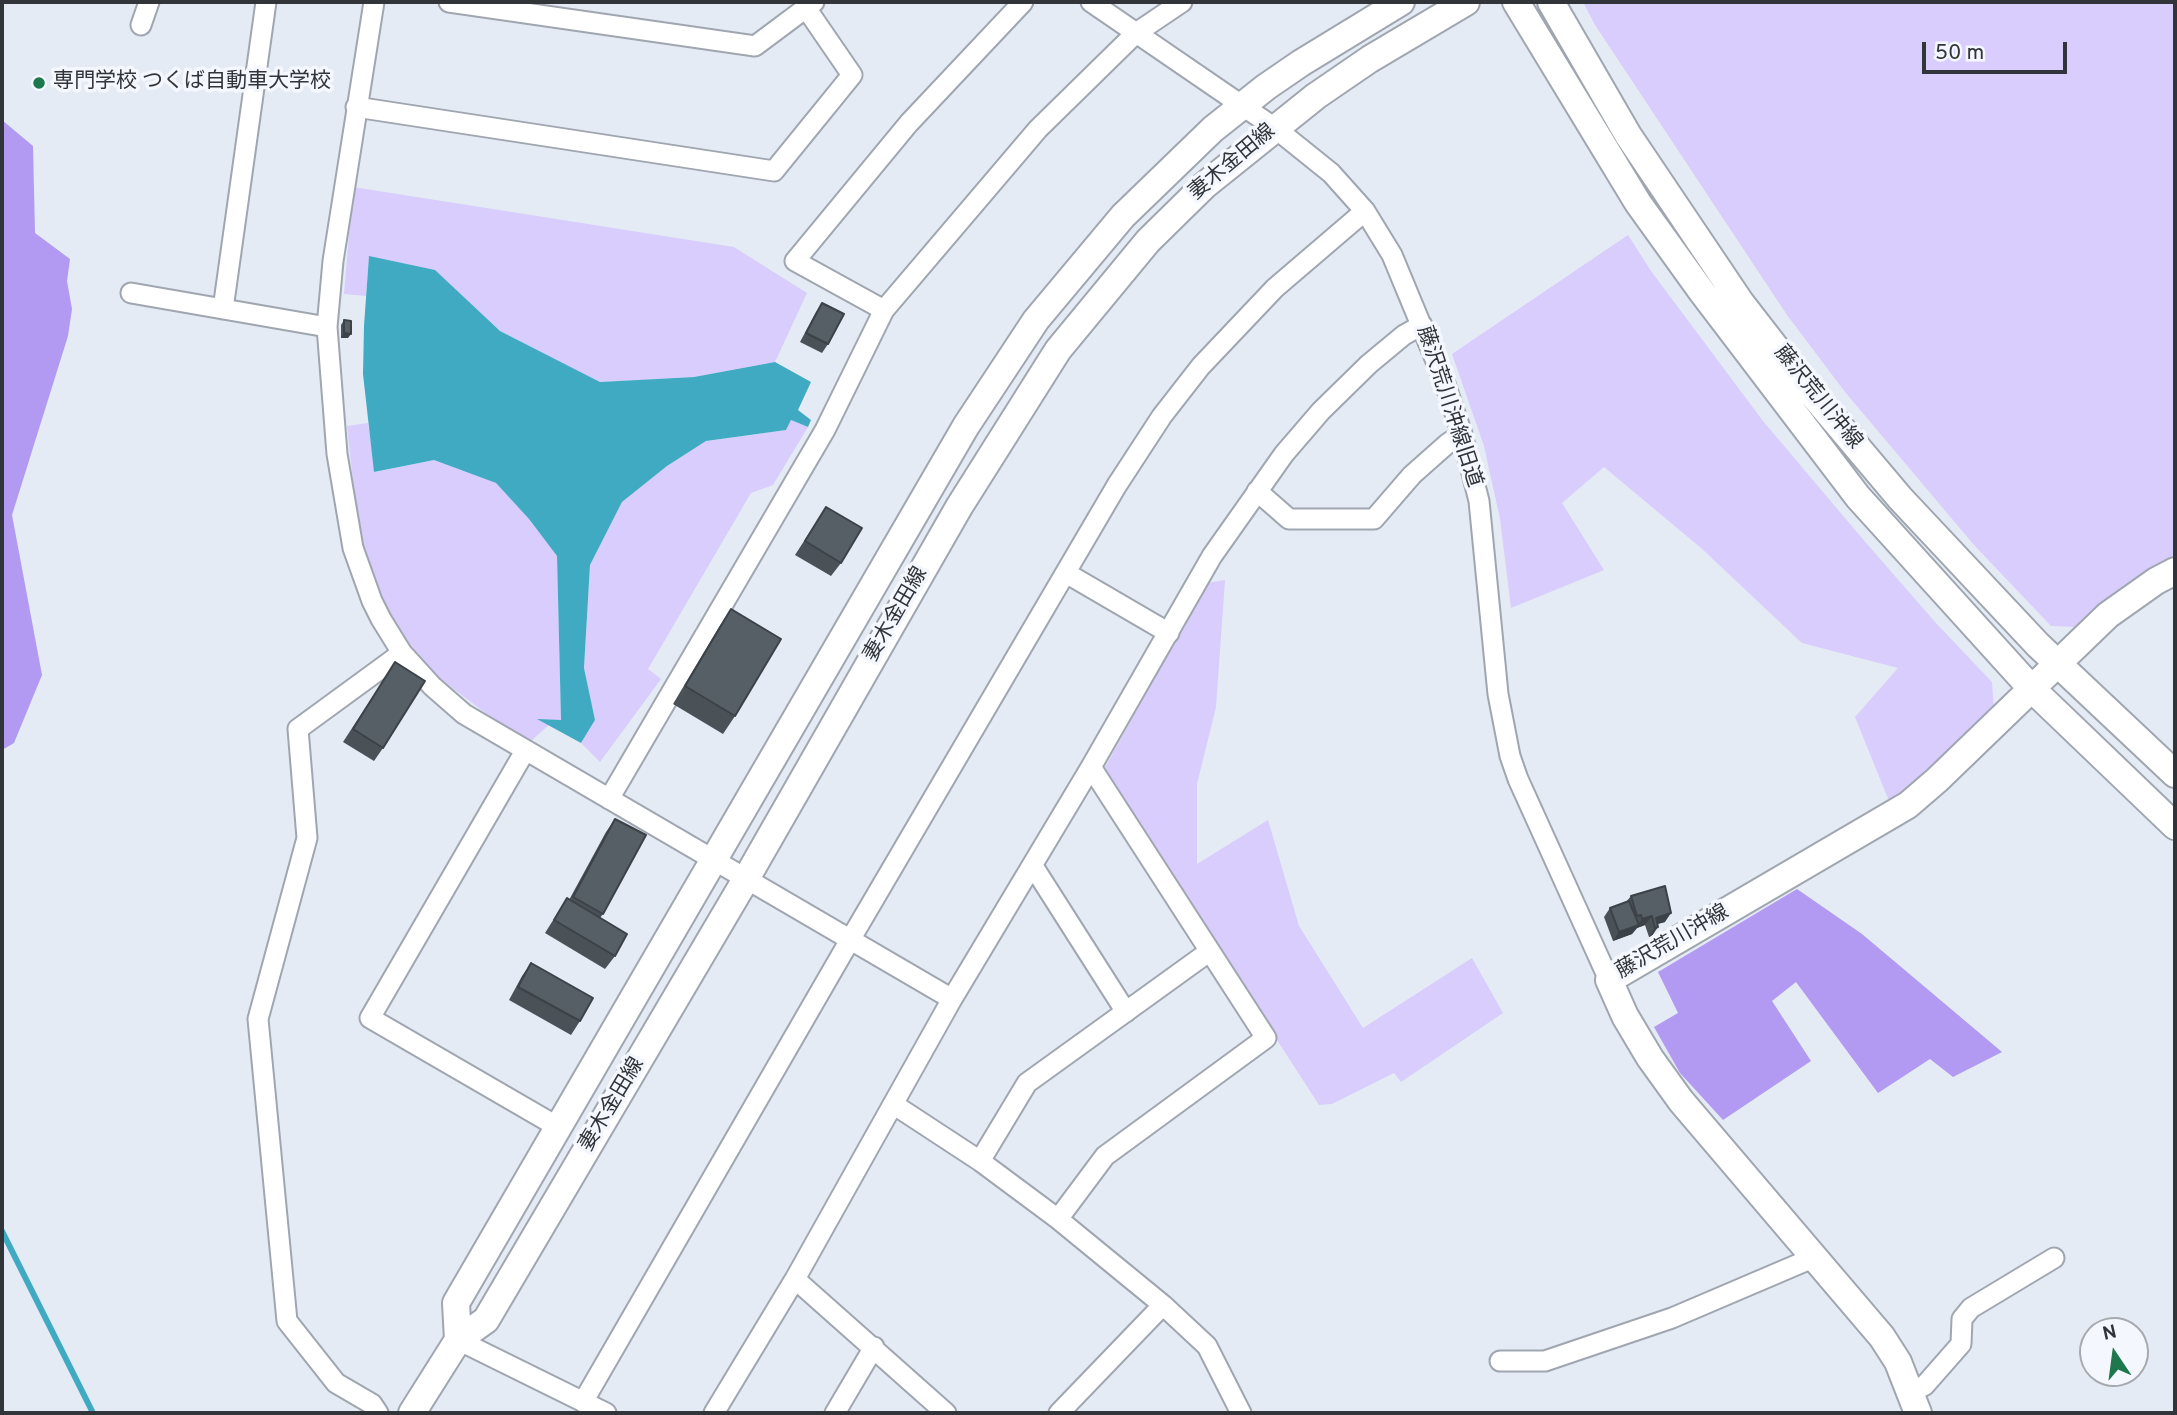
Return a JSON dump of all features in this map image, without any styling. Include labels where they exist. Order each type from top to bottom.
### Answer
[{"type":"street","points":[[141,25],[149,2]]},
{"type":"street","points":[[223,309],[266,2]]},
{"type":"street","points":[[374,2],[333,261],[327,327],[337,454],[353,548],[372,601],[402,653],[432,686],[464,714],[952,999]]},
{"type":"street","points":[[356,107],[774,171],[852,75],[810,5],[755,46],[558,10],[449,2]]},
{"type":"street","points":[[884,310],[795,261],[909,123],[1024,2]]},
{"type":"street","name":"藤沢荒川沖線旧道","points":[[1091,2],[1243,105],[1331,173],[1364,211],[1392,255],[1422,325],[1462,434],[1479,501],[1498,694],[1510,756],[1609,981]]},
{"type":"street","points":[[609,799],[825,430],[884,310],[1038,129],[1136,33],[1182,2]]},
{"type":"street","name":"妻木金田線","points":[[458,1340],[456,1303],[966,426],[1036,320],[1123,216],[1186,154],[1243,105],[1301,63],[1401,2]]},
{"type":"street","name":"妻木金田線","points":[[412,1413],[458,1340],[486,1320],[746,879],[959,507],[1058,350],[1148,241],[1205,185],[1275,128],[1370,59],[1466,2]]},
{"type":"street","name":"藤沢荒川沖線","points":[[1516,2],[1637,202],[1717,313],[1858,497],[2031,688],[2175,826]]},
{"type":"street","name":"藤沢荒川沖線","points":[[1551,2],[1628,135],[1741,303],[1803,383],[1900,498],[2056,664],[2175,774]]},
{"type":"street","points":[[583,1402],[850,940],[1117,485],[1154,428],[1201,366],[1275,288],[1364,211]]},
{"type":"street","points":[[131,293],[327,327]]},
{"type":"street","points":[[714,1413],[794,1279],[952,999],[1033,866],[1212,556],[1256,491],[1321,411],[1369,364],[1404,335],[1422,325]]},
{"type":"street","points":[[1256,491],[1290,519],[1374,519],[1412,475],[1462,434]]},
{"type":"street","points":[[2031,688],[2108,615],[2175,571]]},
{"type":"street","points":[[1066,573],[1169,633]]},
{"type":"street","points":[[378,1413],[372,1404],[336,1383],[287,1321],[258,1018],[307,838],[299,729],[402,653]]},
{"type":"street","name":"藤沢荒川沖線","points":[[1914,1403],[1898,1363],[1882,1337],[1681,1101],[1650,1058],[1625,1016],[1609,981],[1908,805],[2031,688]]},
{"type":"street","points":[[526,751],[370,1017],[558,1126]]},
{"type":"street","points":[[1058,1219],[1105,1156],[1266,1038],[1091,767]]},
{"type":"street","points":[[1033,866],[1126,1012]]},
{"type":"street","points":[[980,1161],[1027,1083],[1210,951]]},
{"type":"street","points":[[893,1104],[980,1161],[1058,1219],[1163,1306],[1207,1346],[1241,1413]]},
{"type":"street","points":[[1500,1361],[1545,1361],[1672,1318],[1815,1257]]},
{"type":"street","points":[[1914,1403],[1925,1385],[1961,1344],[1962,1319],[1971,1308],[2054,1258]]},
{"type":"street","points":[[794,1279],[946,1413]]},
{"type":"street","points":[[1059,1413],[1163,1306]]},
{"type":"street","points":[[458,1340],[606,1413]]},
{"type":"street","points":[[835,1413],[874,1347]]},
{"type":"shaded area","points":[[1583,2],[2175,2],[2175,558],[2139,576],[2075,627],[2051,626],[1974,545],[1845,392],[1787,315],[1595,25]]},
{"type":"shaded area","points":[[2,120],[33,146],[35,233],[70,259],[67,281],[72,309],[68,336],[12,515],[42,675],[14,743],[2,750]]},
{"type":"shaded area","points":[[353,187],[734,247],[807,293],[775,362],[694,377],[600,382],[500,331],[434,270],[369,257],[366,296],[344,294]]},
{"type":"shaded area","points":[[1628,235],[1651,271],[1763,421],[1935,622],[1992,682],[1994,711],[1915,786],[1889,801],[1855,717],[1898,668],[1802,643],[1701,548],[1604,467],[1562,503],[1604,570],[1511,608],[1500,519],[1484,446],[1452,354]]},
{"type":"shaded area","points":[[791,420],[808,427],[773,485],[751,493],[648,669],[661,679],[600,762],[581,743],[595,720],[584,669],[590,565],[622,502],[667,466],[706,441],[786,430]]},
{"type":"shaded area","points":[[368,423],[375,472],[434,460],[496,483],[529,519],[557,556],[561,721],[539,720],[549,725],[532,740],[512,733],[430,671],[390,619],[364,558],[354,491],[347,426]]},
{"type":"shaded area","points":[[1225,580],[1216,707],[1197,784],[1197,864],[1268,820],[1299,926],[1363,1028],[1472,958],[1503,1013],[1401,1082],[1394,1073],[1332,1104],[1319,1105],[1103,771],[1207,583]]},
{"type":"shaded area","points":[[1797,889],[1862,934],[2002,1052],[1953,1077],[1930,1059],[1878,1093],[1796,982],[1772,1001],[1811,1061],[1723,1120],[1680,1073],[1654,1027],[1678,1013],[1658,972]]},
{"type":"water","points":[[369,256],[435,270],[500,331],[600,382],[694,377],[775,362],[811,382],[798,410],[811,420],[808,427],[791,420],[786,430],[706,441],[667,466],[622,502],[590,565],[584,668],[595,720],[581,743],[537,719],[561,720],[557,556],[529,519],[496,483],[434,460],[374,472],[363,374]]},
{"type":"building","points":[[822,303],[844,314],[828,344],[806,333]]},
{"type":"building","points":[[344,320],[351,321],[351,334],[344,333]]},
{"type":"building","points":[[826,507],[862,528],[841,563],[805,541]]},
{"type":"building","points":[[731,609],[781,639],[735,716],[685,686]]},
{"type":"building","points":[[395,662],[425,681],[383,748],[353,729]]},
{"type":"building","points":[[615,819],[646,835],[603,914],[573,897]]},
{"type":"building","points":[[1665,886],[1671,913],[1656,918],[1658,927],[1655,928],[1652,916],[1642,919],[1641,915],[1637,916],[1631,896]]},
{"type":"building","points":[[567,898],[627,934],[615,956],[554,920]]},
{"type":"building","points":[[1629,901],[1639,925],[1619,932],[1610,908]]},
{"type":"building","points":[[531,963],[593,998],[580,1021],[518,987]]},
{"type":"waterway","points":[[2,1231],[93,1413]]},
{"type":"place","name":"専門学校 つくば自動車大学校","points":[[39,83]]}]
